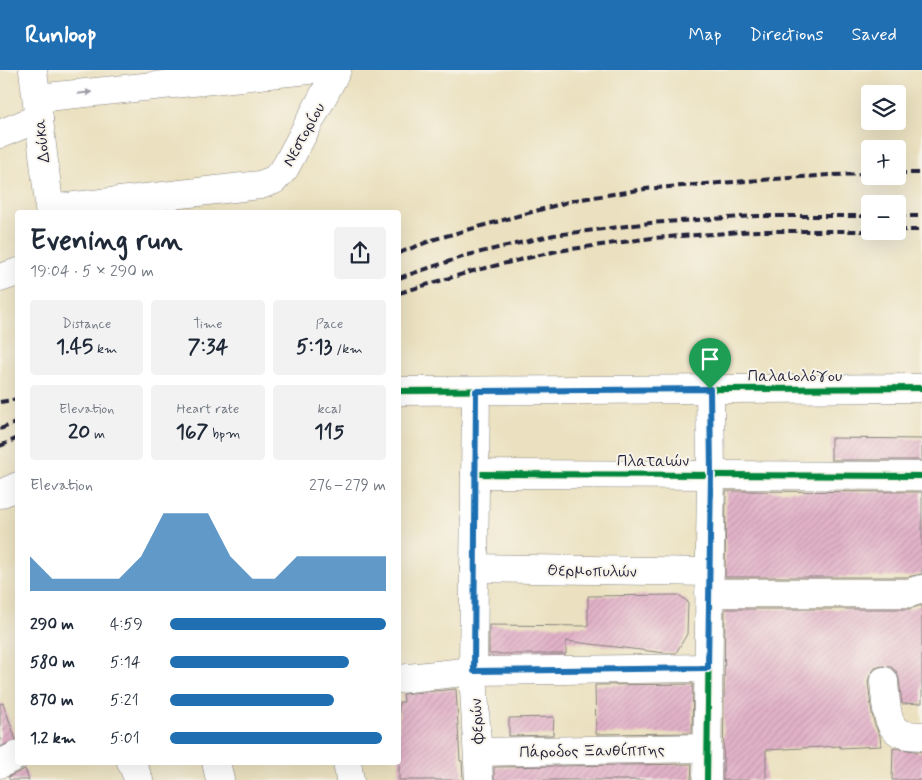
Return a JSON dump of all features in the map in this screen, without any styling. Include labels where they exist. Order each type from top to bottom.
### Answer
[{"type":"street","name":"Δούκα","points":[[33,70],[49,210]]},
{"type":"street","points":[[0,134],[38,108],[309,70]]},
{"type":"street","name":"Νεστορίου","points":[[57,210],[260,185],[274,180],[285,168],[337,70]]},
{"type":"street","points":[[0,278],[15,273]]},
{"type":"street","name":"Παλαιολόγου","points":[[401,391],[922,388]]},
{"type":"street","points":[[707,780],[711,474],[710,389]]},
{"type":"street","name":"Φερών","points":[[476,391],[474,671],[479,780]]},
{"type":"street","name":"Πλαταιών","points":[[475,474],[922,476]]},
{"type":"street","points":[[0,494],[15,487]]},
{"type":"street","name":"Θερμοπυλών","points":[[474,568],[909,593],[922,589]]},
{"type":"street","points":[[401,679],[474,671],[708,668]]},
{"type":"street","points":[[884,681],[893,728],[901,734],[922,736]]},
{"type":"street","name":"Πάροδος Ξανθίππης","points":[[478,752],[707,748]]},
{"type":"street","points":[[0,764],[15,756]]},
{"type":"street","points":[[132,765],[139,780]]},
{"type":"street","points":[[217,765],[220,780]]},
{"type":"street","points":[[348,765],[350,780]]},
{"type":"building","points":[[831,438],[922,439],[922,460],[831,460]]},
{"type":"building","points":[[726,491],[922,492],[922,574],[907,577],[725,577]]},
{"type":"building","points":[[679,595],[688,602],[687,634],[676,653],[566,641],[566,654],[489,654],[489,625],[588,626],[588,596]]},
{"type":"building","points":[[922,605],[922,703],[902,704],[897,672],[891,667],[882,666],[875,668],[870,675],[868,682],[871,707],[874,723],[880,736],[881,746],[766,750],[766,780],[723,780],[725,609],[909,609]]},
{"type":"building","points":[[693,684],[692,733],[596,734],[595,685]]},
{"type":"building","points":[[456,689],[460,761],[462,761],[463,780],[399,780],[399,765],[401,765],[401,702],[404,702],[403,694]]},
{"type":"building","points":[[3,703],[15,740],[0,747],[0,704]]},
{"type":"building","points":[[554,717],[553,735],[509,736],[509,718]]},
{"type":"building","points":[[893,748],[922,752],[922,780],[892,780]]},
{"type":"building","points":[[692,764],[691,780],[494,780],[494,767]]},
{"type":"building","points":[[25,769],[29,780],[10,780],[8,777]]},
{"type":"railway","points":[[906,173],[922,173]]},
{"type":"railway","points":[[401,252],[435,239],[575,200],[645,189],[861,174]]},
{"type":"railway","points":[[401,277],[468,255],[554,235],[650,223],[757,216],[861,216]]},
{"type":"railway","points":[[906,216],[922,216]]},
{"type":"railway","points":[[906,230],[922,230]]},
{"type":"railway","points":[[401,292],[473,271],[557,251],[652,238],[757,231],[861,231]]},
{"type":"railway","points":[[0,402],[15,400]]},
{"type":"railway","points":[[0,429],[15,423]]},
{"type":"railway","points":[[0,446],[15,439]]},
{"type":"cycle path","points":[[401,391],[922,388]]},
{"type":"cycle path","points":[[707,780],[711,474],[710,389]]},
{"type":"cycle path","points":[[475,474],[922,476]]},
{"type":"route","points":[[710,389],[711,474],[708,668],[474,671],[476,391],[710,389]]}]
